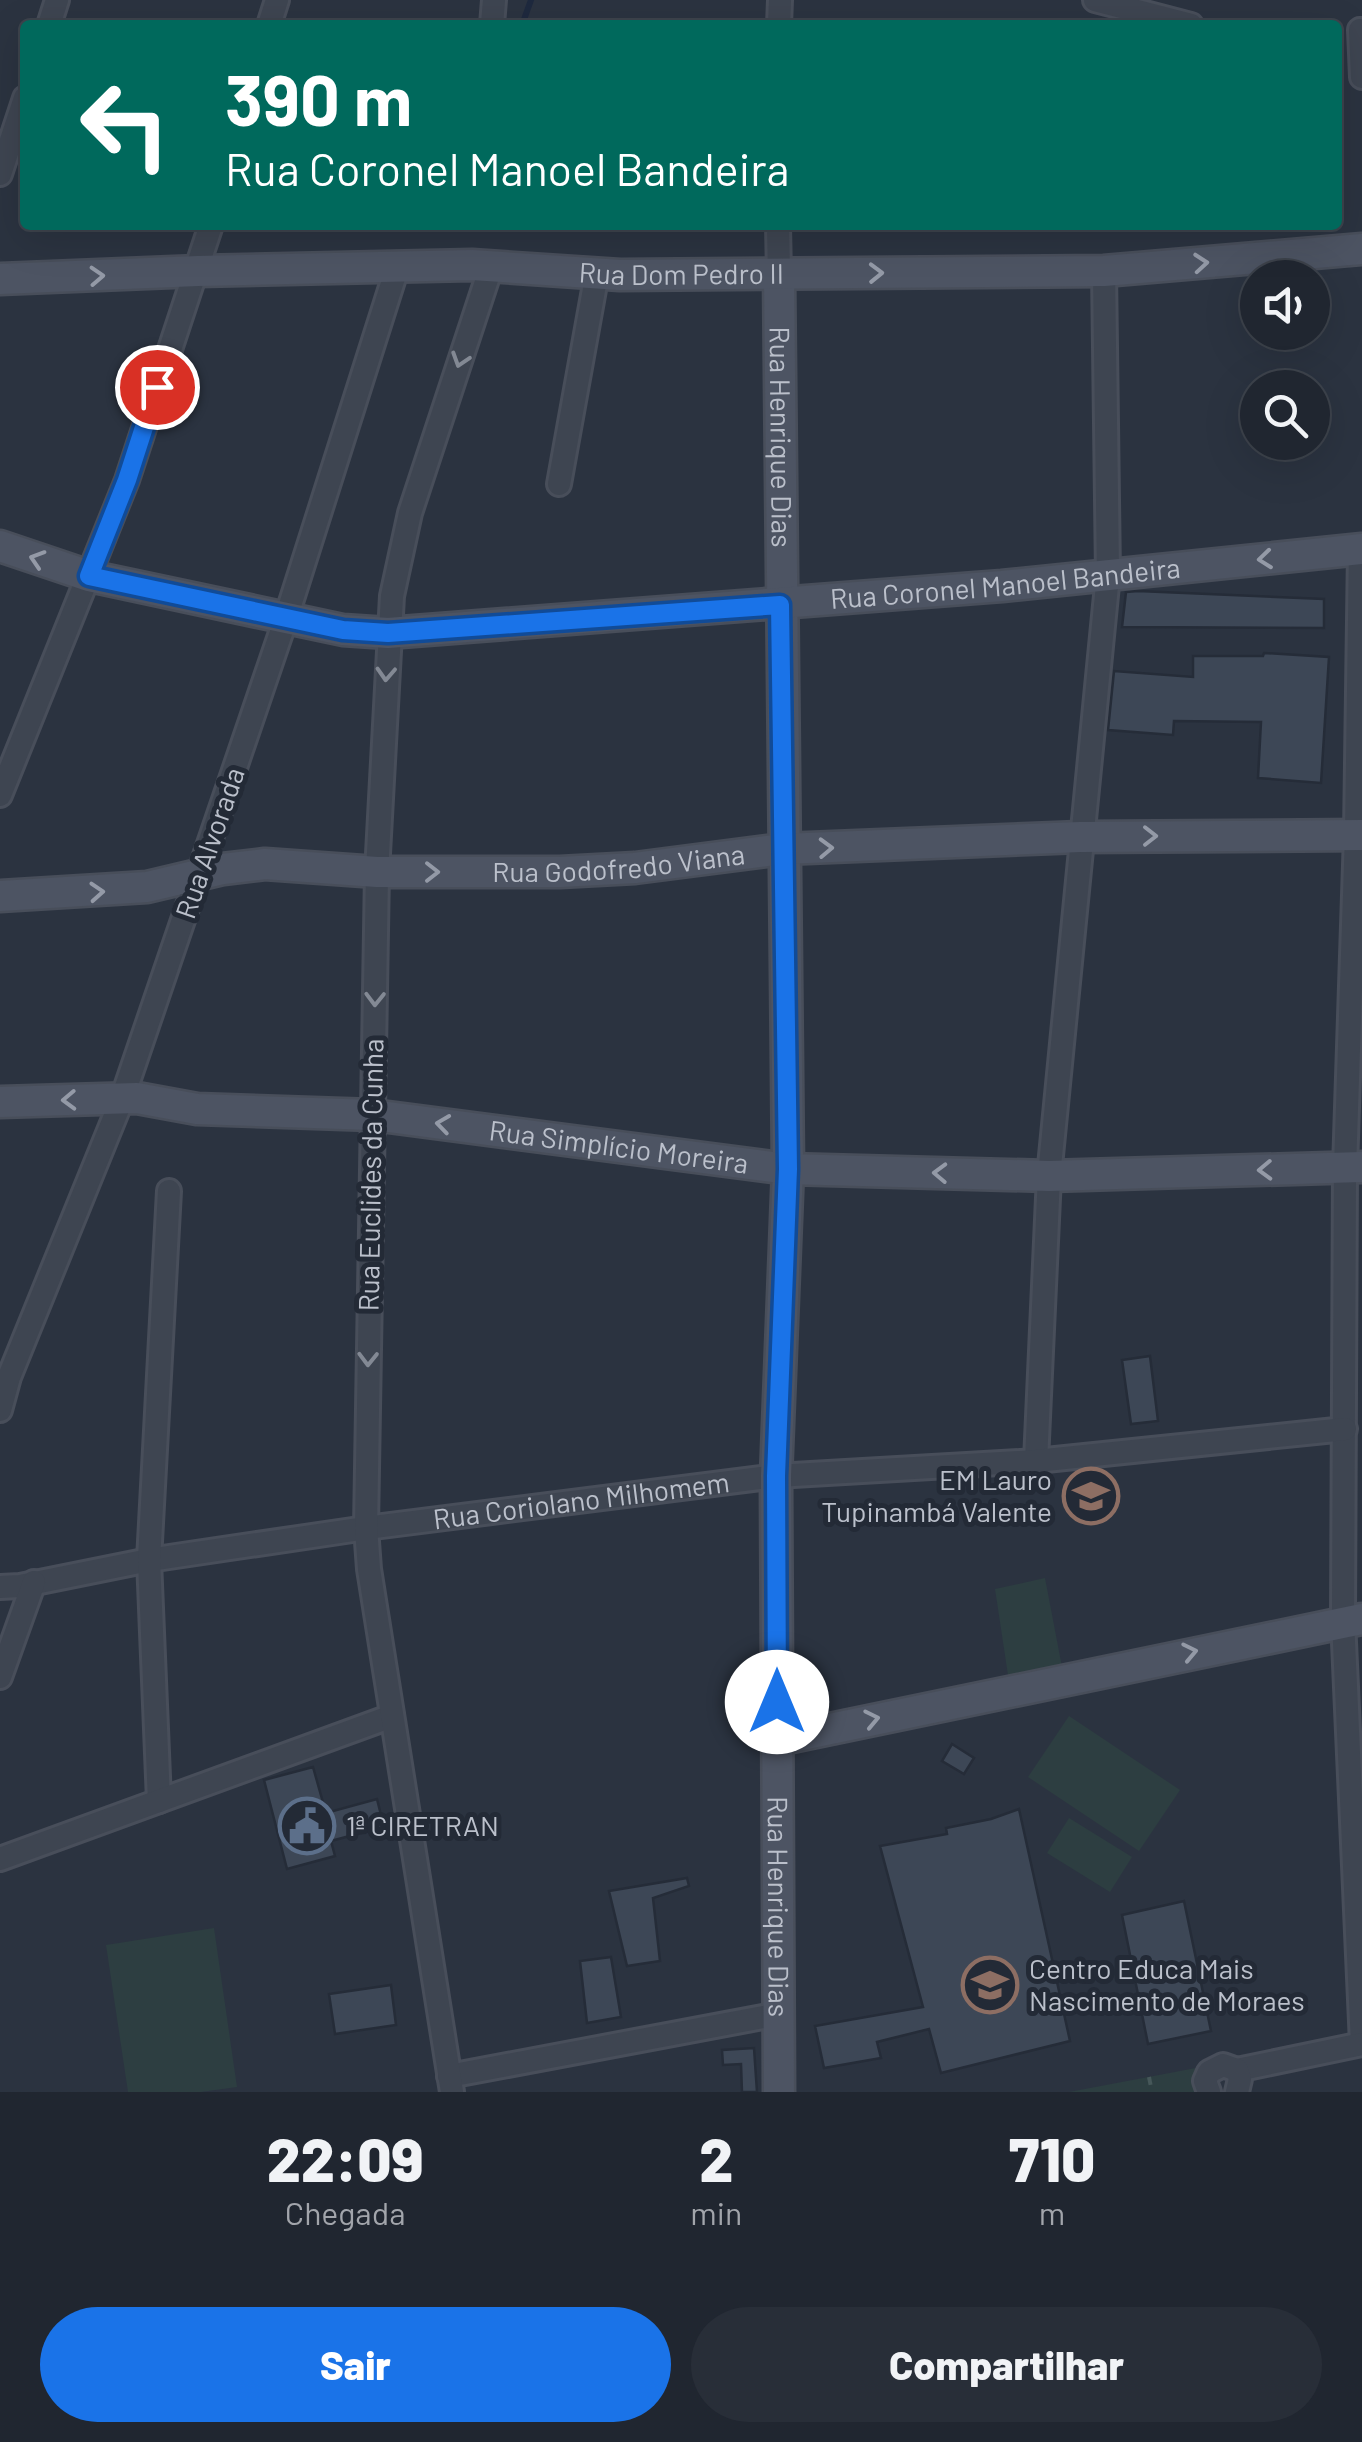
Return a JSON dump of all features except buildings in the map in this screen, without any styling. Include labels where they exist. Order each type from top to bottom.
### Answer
[{"type":"street","points":[[1094,0],[1172,20]]},
{"type":"street","points":[[1353,30],[1362,77]]},
{"type":"street","points":[[0,174],[20,113]]},
{"type":"street","points":[[0,796],[127,480],[210,230]]},
{"type":"street","name":"Rua Henrique Dias","points":[[778,230],[788,1169],[776,1476],[780,2092]]},
{"type":"street","name":"Rua Dom Pedro II","points":[[0,279],[481,266],[597,273],[1104,271],[1362,249]]},
{"type":"street","name":"Rua Euclides da Cunha","points":[[450,2084],[369,1570],[366,1528],[377,872],[388,633],[398,558],[481,266]]},
{"type":"street","name":"Rua Alvorada","points":[[0,1410],[5,1377],[130,1098],[211,872],[407,267]]},
{"type":"street","points":[[1036,1461],[1049,1176],[1108,574],[1104,271]]},
{"type":"street","points":[[559,484],[597,273]]},
{"type":"street","name":"Rua Coronel Manoel Bandeira","points":[[0,546],[89,576],[343,630],[388,633],[780,605],[1361,550]]},
{"type":"street","points":[[1209,2092],[1205,2081],[1214,2067],[1229,2065],[1237,2081],[1362,2044],[1345,1429],[1353,1167],[1361,550]]},
{"type":"street","name":"Rua Godofredo Viana","points":[[0,896],[131,889],[265,864],[377,872],[636,868],[783,849],[1080,837],[1359,835]]},
{"type":"street","name":"Rua Simplício Moreira","points":[[0,1102],[130,1098],[197,1109],[373,1114],[788,1169],[1049,1176],[1353,1167]]},
{"type":"street","points":[[159,1802],[149,1560],[169,1191]]},
{"type":"street","name":"Rua Coriolano Milhomem","points":[[18,1585],[149,1560],[366,1528],[776,1476],[1036,1461],[1345,1429]]},
{"type":"street","points":[[0,1677],[18,1585]]},
{"type":"street","points":[[777,1740],[1352,1619]]},
{"type":"street","points":[[0,1859],[392,1716]]},
{"type":"street","points":[[450,2084],[779,2014]]},
{"type":"path","points":[[1150,2077],[1152,2092]]},
{"type":"shaded area","points":[[1045,1578],[1062,1667],[1009,1682],[995,1589]]},
{"type":"shaded area","points":[[1069,1716],[1180,1790],[1139,1851],[1028,1777]]},
{"type":"shaded area","points":[[1069,1818],[1132,1857],[1110,1892],[1047,1853]]},
{"type":"shaded area","points":[[214,1928],[237,2087],[201,2092],[128,2092],[106,1945]]},
{"type":"shaded area","points":[[1201,2067],[1202,2092],[1069,2092]]},
{"type":"waterway","points":[[524,20],[531,0]]},
{"type":"place","name":"EM Lauro Tupinambá Valente","points":[[1091,1496]]},
{"type":"place","name":"1ª CIRETRAN","points":[[307,1826]]},
{"type":"place","name":"Centro Educa Mais Nascimento de Moraes","points":[[990,1985]]},
{"type":"route","points":[[157,387],[127,480],[89,576],[343,630],[388,633],[780,605],[788,1169],[776,1476],[777,1702]]}]
